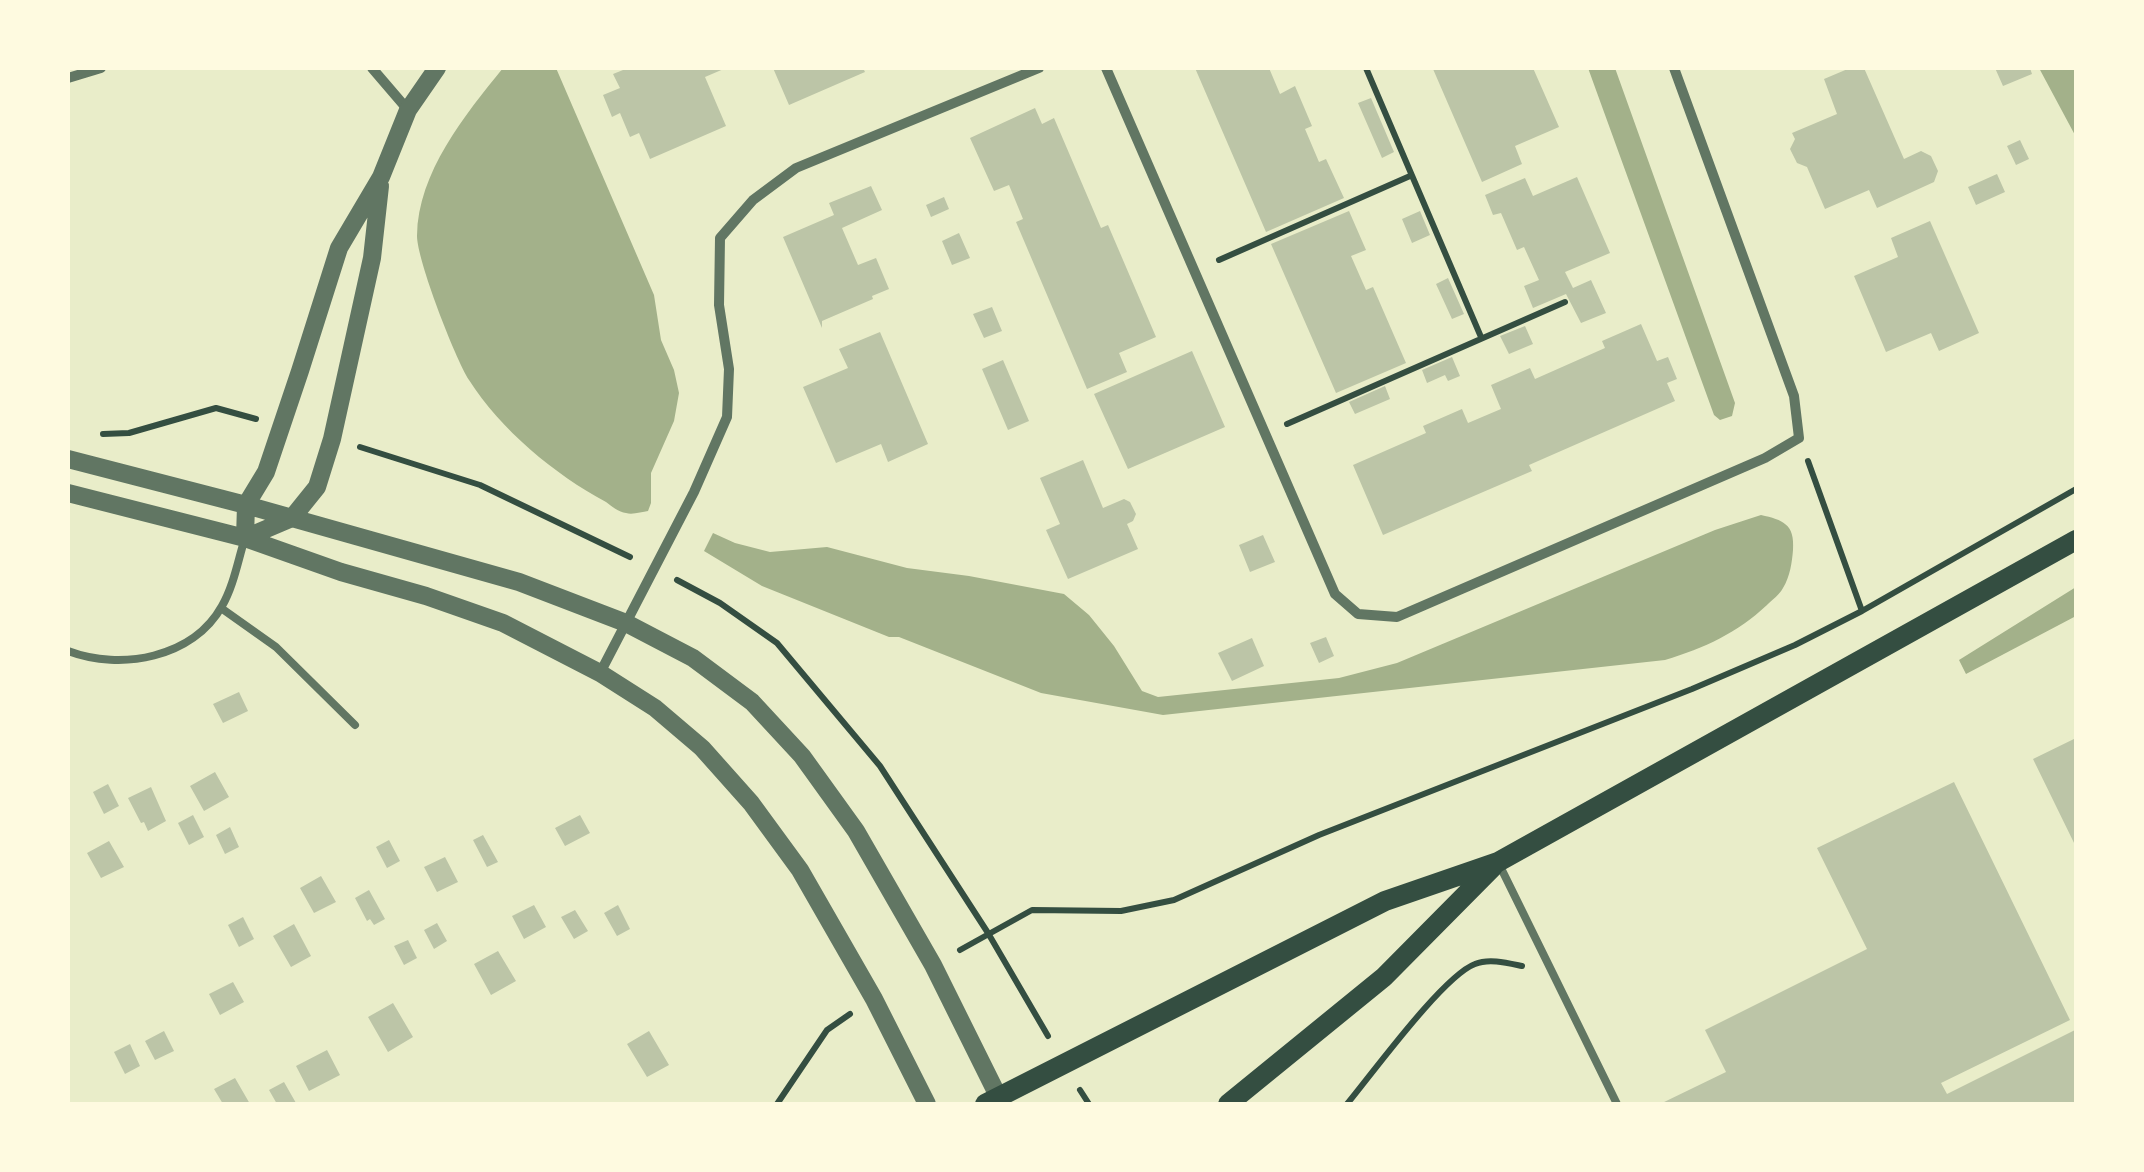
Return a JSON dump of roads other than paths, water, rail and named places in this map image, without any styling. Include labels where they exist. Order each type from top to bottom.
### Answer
[{"type":"main road","points":[[996,1102],[1385,902],[1498,862],[2076,540]]},
{"type":"main road","points":[[1228,1104],[1384,977],[1498,862]]},
{"type":"street","points":[[68,78],[101,68]]},
{"type":"street","points":[[372,68],[408,110]]},
{"type":"street","points":[[244,538],[246,504],[266,472],[338,248],[381,177],[408,110],[437,68]]},
{"type":"street","points":[[600,673],[694,492],[727,416],[730,369],[719,304],[720,238],[753,200],[796,168],[1039,68]]},
{"type":"street","points":[[1106,68],[1335,594],[1358,614],[1397,617],[1765,458],[1799,438],[1794,396],[1674,68]]},
{"type":"street","points":[[244,538],[292,518],[316,487],[332,439],[372,258],[381,177]]},
{"type":"street","points":[[68,459],[246,504],[519,582],[626,623],[693,658],[752,702],[802,756],[856,831],[923,948],[996,1102]]},
{"type":"street","points":[[68,492],[244,538],[502,623],[600,673],[656,708],[702,748],[800,870],[874,999],[926,1104]]},
{"type":"lane","points":[[68,651],[141,659],[187,642],[221,608],[244,538]]},
{"type":"lane","points":[[221,608],[276,647],[355,725]]},
{"type":"lane","points":[[1498,862],[1618,1104]]}]
